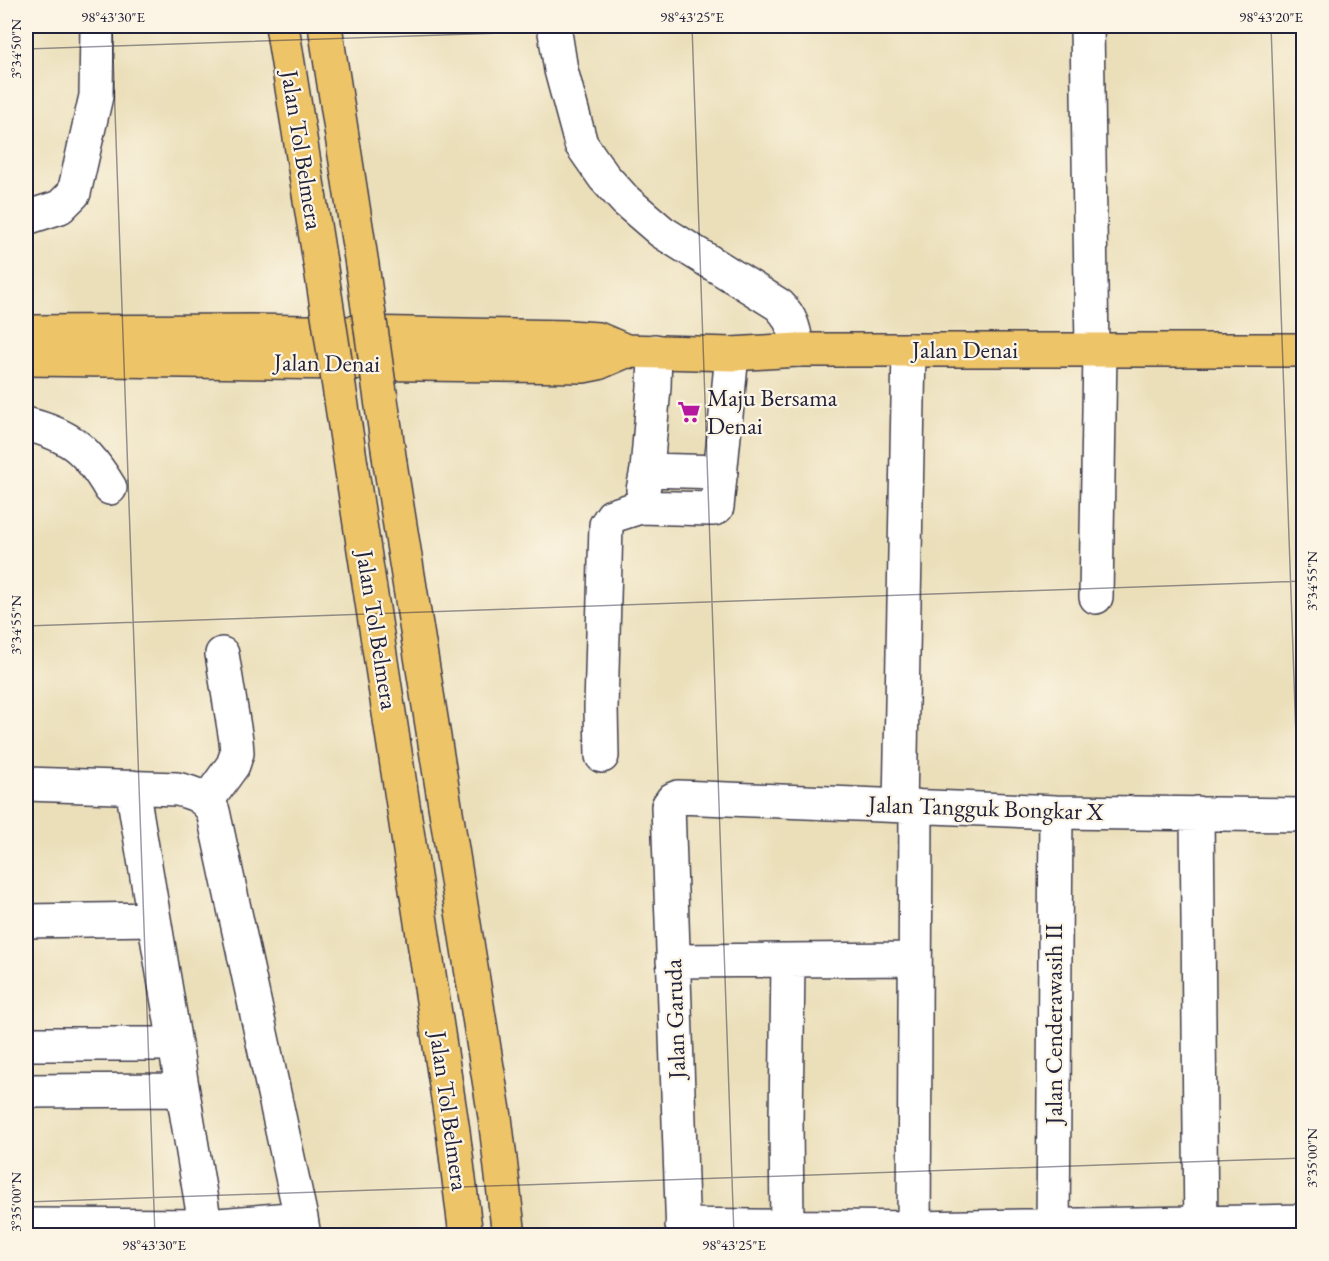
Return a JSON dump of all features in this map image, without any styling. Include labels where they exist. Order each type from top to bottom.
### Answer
[{"type":"main road","name":"Jalan Tol Belmera","points":[[282,26],[452,1120],[466,1236]]},
{"type":"main road","name":"Jalan Tol Belmera","points":[[325,26],[390,463],[495,1117],[509,1236]]},
{"type":"main road","name":"Jalan Denai","points":[[26,332],[252,331],[570,337],[598,339],[640,351],[732,354],[798,350],[1304,351]]},
{"type":"main road","name":"Jalan Denai","points":[[26,359],[583,366],[640,351]]},
{"type":"street","points":[[26,218],[60,207],[74,193],[96,96],[97,26]]},
{"type":"street","points":[[554,26],[561,70],[581,144],[604,177],[626,201],[662,232],[779,305],[788,314],[793,325],[798,350]]},
{"type":"street","points":[[1086,26],[1096,350],[1096,597]]},
{"type":"street","points":[[909,350],[908,805],[915,959],[914,1232]]},
{"type":"street","points":[[640,351],[654,387],[647,470],[640,507]]},
{"type":"street","points":[[602,756],[601,708],[606,525],[612,516],[640,507],[714,509],[717,507],[732,354]]},
{"type":"street","points":[[26,424],[54,433],[79,448],[97,466],[110,488]]},
{"type":"street","points":[[647,470],[721,472]]},
{"type":"street","points":[[207,801],[233,765],[237,753],[222,654]]},
{"type":"street","points":[[26,784],[177,789],[193,793],[207,801],[213,811],[302,1227],[207,1231],[26,1225]]},
{"type":"street","points":[[132,787],[207,1231]]},
{"type":"street","name":"Jalan Tangguk Bongkar X","points":[[670,802],[678,797],[1056,812],[1304,814]]},
{"type":"street","name":"Jalan Garuda","points":[[670,802],[668,806],[683,1230]]},
{"type":"street","name":"Jalan Cenderawasih II","points":[[1053,1231],[1056,812]]},
{"type":"street","points":[[1197,813],[1200,1229]]},
{"type":"street","points":[[26,921],[154,920]]},
{"type":"street","points":[[673,961],[915,959]]},
{"type":"street","points":[[787,1226],[789,960]]},
{"type":"street","points":[[26,1044],[175,1044]]},
{"type":"street","points":[[26,1091],[183,1090]]},
{"type":"street","points":[[683,1230],[787,1226],[914,1232],[1200,1229],[1304,1221]]},
{"type":"place","name":"Maju Bersama Denai","points":[[689,412]]}]
